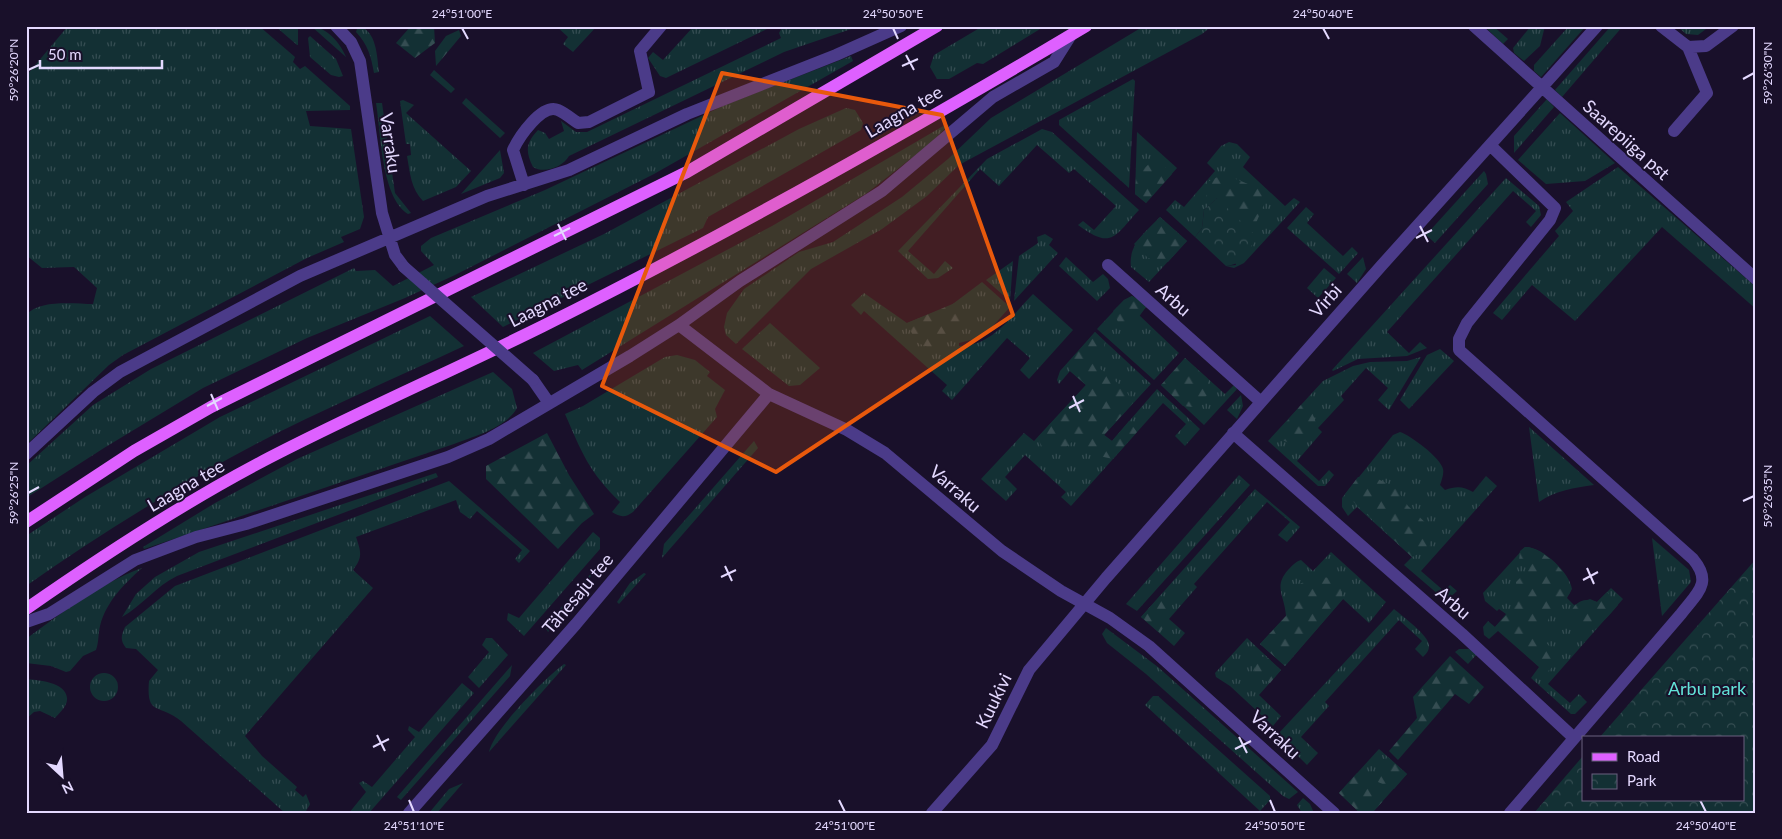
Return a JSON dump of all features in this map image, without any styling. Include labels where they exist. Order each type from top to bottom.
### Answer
[{"type":"main road","points":[[26,522],[134,451],[211,407],[687,172],[937,26]]},
{"type":"main road","name":"Laagna tee","points":[[26,610],[83,569],[157,522],[261,461],[543,326],[801,192],[1086,26]]},
{"type":"street","name":"Varraku","points":[[336,26],[350,42],[360,60],[382,213],[388,238],[395,255],[404,266],[532,380],[550,403]]},
{"type":"street","points":[[524,185],[513,150],[541,113],[550,109],[557,109],[578,124],[589,122],[649,92],[640,51],[661,26]]},
{"type":"street","points":[[26,454],[93,392],[120,372],[300,276],[487,196],[569,170],[687,114],[836,55],[901,26]]},
{"type":"street","name":"Saarepiiga pst","points":[[1474,26],[1541,89],[1756,279]]},
{"type":"street","name":"Virbi","points":[[1085,603],[1233,433],[1597,26]]},
{"type":"street","points":[[1661,26],[1688,47],[1707,93],[1674,131]]},
{"type":"street","points":[[1688,47],[1706,46],[1733,26]]},
{"type":"street","points":[[26,622],[49,614],[135,560],[196,537],[246,524],[448,457],[489,438],[679,325],[740,281],[882,191],[993,97],[1054,62],[1071,35]]},
{"type":"street","points":[[1491,146],[1555,208],[1550,220],[1467,323],[1459,339],[1459,350],[1693,559],[1701,569],[1704,579],[1699,592],[1681,614],[1573,737],[1510,813]]},
{"type":"street","name":"Arbu","points":[[1108,265],[1261,402]]},
{"type":"street","name":"Varraku","points":[[679,325],[769,394],[847,430],[885,453],[1002,551],[1061,591],[1085,603],[1150,646],[1334,813]]},
{"type":"street","name":"Tähesaju tee","points":[[409,813],[576,624],[769,394]]},
{"type":"street","name":"Arbu","points":[[1233,433],[1456,629],[1573,737]]},
{"type":"street","name":"Kuukivi","points":[[932,813],[992,745],[1029,670],[1085,603]]},
{"type":"highlighted area","points":[[722,73],[942,115],[1013,315],[776,472],[602,386]]},
{"type":"green space","points":[[68,26],[259,26],[295,57],[293,62],[300,69],[305,66],[350,106],[350,110],[306,111],[310,126],[351,129],[364,217],[360,229],[341,237],[344,242],[307,258],[123,355],[109,365],[26,445],[26,315],[32,310],[48,304],[93,304],[97,288],[74,267],[42,268],[26,255],[26,76]]},
{"type":"green space","points":[[275,26],[298,26],[298,45],[297,45]]},
{"type":"green space","points":[[311,26],[323,30],[333,37],[346,57]]},
{"type":"green space","points":[[358,26],[369,33],[372,38],[375,45],[379,72],[374,73],[368,51],[356,32]]},
{"type":"green space","points":[[411,26],[434,26],[435,43],[415,58],[396,43]]},
{"type":"green space","points":[[556,26],[597,26],[573,52],[563,44],[568,37]]},
{"type":"green space","points":[[694,26],[767,26],[767,29],[666,78],[660,76],[648,58],[653,52],[663,60]]},
{"type":"green space","points":[[783,26],[860,26],[784,52],[569,156],[558,166],[542,170],[533,167],[528,147],[538,130],[545,133],[549,139],[564,131],[561,121],[576,132],[587,132],[781,38],[779,33]]},
{"type":"green space","points":[[983,26],[1045,26],[983,64],[977,63],[949,79],[937,79],[930,67],[934,55]]},
{"type":"green space","points":[[1144,26],[1212,26],[1202,34],[959,165],[927,196],[882,229],[811,269],[736,344],[726,335],[724,327],[727,313],[744,289],[799,252],[833,242],[902,197],[948,159],[991,118]]},
{"type":"green space","points":[[1484,26],[1493,26],[1508,39],[1503,44]]},
{"type":"green space","points":[[1531,26],[1545,26],[1540,46],[1524,61],[1514,53],[1513,48]]},
{"type":"green space","points":[[1569,26],[1586,26],[1541,77],[1534,71],[1534,65]]},
{"type":"green space","points":[[1611,26],[1623,26],[1562,97],[1555,90]]},
{"type":"green space","points":[[1677,26],[1710,26],[1698,35],[1686,34]]},
{"type":"green space","points":[[459,30],[461,36],[436,66],[435,51],[446,36]]},
{"type":"green space","points":[[310,36],[336,59],[343,76],[331,75],[310,57],[308,38]]},
{"type":"green space","points":[[851,56],[853,61],[654,174],[455,275],[405,298],[307,338],[203,388],[26,498],[26,466],[93,405],[151,369],[354,268],[356,271],[375,270],[393,286],[434,265],[421,251],[421,246],[431,238],[545,190],[725,105]]},
{"type":"green space","points":[[434,70],[455,89],[451,93],[430,75]]},
{"type":"green space","points":[[1133,79],[1135,81],[1129,188],[1059,125],[1059,120]]},
{"type":"green space","points":[[466,98],[505,133],[500,138],[462,103]]},
{"type":"green space","points":[[1547,99],[1554,107],[1514,153],[1514,136]]},
{"type":"green space","points":[[403,100],[414,105],[406,113],[471,171],[456,187],[423,201],[413,186],[410,175],[407,156],[411,155],[410,144],[406,144],[400,101]]},
{"type":"green space","points":[[376,103],[382,103],[395,193],[411,213],[408,214],[399,206],[392,194],[387,179]]},
{"type":"green space","points":[[846,108],[855,110],[863,123],[861,130],[708,217],[703,228],[503,327],[471,297],[604,234],[799,129]]},
{"type":"green space","points":[[1560,113],[1615,163],[1585,181],[1546,184],[1518,160]]},
{"type":"green space","points":[[945,125],[949,125],[927,146],[867,193],[582,370],[578,365],[554,371],[533,353],[772,226]]},
{"type":"green space","points":[[1042,129],[1052,132],[1139,210],[1118,233],[1112,237],[1098,237],[1078,225],[1083,221],[1094,230],[1116,206],[1074,169],[1069,173],[1037,145],[999,186],[980,169],[908,251],[934,274],[945,261],[953,268],[938,278],[928,279],[898,251],[987,159]]},
{"type":"green space","points":[[1137,132],[1177,168],[1146,203],[1135,194]]},
{"type":"green space","points":[[1229,142],[1237,144],[1250,157],[1243,167],[1285,206],[1294,198],[1300,202],[1244,263],[1234,268],[1226,266],[1236,265],[1217,198],[1204,210],[1202,228],[1195,237],[1166,210],[1175,200],[1184,207],[1215,171],[1207,163],[1221,146]]},
{"type":"green space","points":[[500,150],[504,173],[500,178],[461,194]]},
{"type":"green space","points":[[1150,163],[1163,165],[1172,174],[1146,203],[1135,194],[1136,176]]},
{"type":"green space","points":[[1618,167],[1756,287],[1756,309],[1662,227],[1575,321],[1532,285],[1502,320],[1493,313],[1559,236],[1555,231],[1573,211],[1566,202]]},
{"type":"green space","points":[[1484,171],[1488,184],[1435,243],[1426,235]]},
{"type":"green space","points":[[1224,174],[1260,189],[1265,202],[1256,223],[1243,224],[1217,198],[1210,204],[1206,199],[1207,182]]},
{"type":"green space","points":[[1506,178],[1539,206],[1541,215],[1531,227],[1526,222],[1536,211],[1513,191],[1387,332],[1409,353],[1420,342],[1427,348],[1407,356],[1358,359],[1333,371],[1332,370]]},
{"type":"green space","points":[[1217,198],[1256,236],[1242,260],[1232,265],[1226,266],[1195,237],[1202,228],[1204,210]]},
{"type":"green space","points":[[1306,207],[1314,214],[1307,223],[1343,256],[1352,247],[1358,253],[1339,274],[1287,228]]},
{"type":"green space","points":[[1160,217],[1187,241],[1149,282],[1131,267],[1132,252],[1139,239]]},
{"type":"green space","points":[[1160,217],[1187,241],[1168,262],[1148,258],[1134,244]]},
{"type":"green space","points":[[1045,234],[1053,239],[1049,245],[1058,253],[1014,301],[1019,256],[1038,243],[1037,237]]},
{"type":"green space","points":[[1066,257],[1093,282],[1103,274],[1108,279],[1110,288],[1097,301],[1059,266]]},
{"type":"green space","points":[[1363,257],[1366,269],[1357,283],[1347,274]]},
{"type":"green space","points":[[1013,261],[1010,301],[986,280]]},
{"type":"green space","points":[[1324,268],[1336,278],[1318,298],[1307,288]]},
{"type":"green space","points":[[982,282],[1010,307],[983,337],[959,343],[959,346],[971,345],[992,335],[1033,294],[1073,330],[1029,379],[1020,370],[1030,358],[1007,338],[952,400],[942,391],[947,385],[864,311],[861,315],[851,305],[864,293],[907,323],[950,306]]},
{"type":"green space","points":[[1132,296],[1146,307],[1139,315],[1179,353],[1154,380],[1097,329],[1124,300]]},
{"type":"green space","points":[[1132,296],[1146,307],[1133,325],[1118,322],[1113,311],[1124,300]]},
{"type":"green space","points":[[955,303],[967,321],[954,337],[934,350],[916,342],[907,323]]},
{"type":"green space","points":[[430,316],[464,346],[315,415],[228,459],[125,520],[26,586],[26,536],[85,497],[220,417]]},
{"type":"green space","points":[[770,323],[820,368],[800,385],[789,386],[742,349]]},
{"type":"green space","points":[[1095,332],[1151,384],[1104,435],[1112,441],[1157,389],[1200,429],[1185,446],[1175,436],[1186,424],[1163,403],[1071,506],[1061,497],[1066,492],[1025,455],[1005,477],[1017,489],[1006,501],[981,479],[1024,433],[1034,441],[1086,385],[1070,371],[1059,384],[1057,380],[1060,371]]},
{"type":"green space","points":[[1095,332],[1105,342],[1099,368],[1125,389],[1133,403],[1104,435],[1112,441],[1129,421],[1137,432],[1113,459],[1090,454],[1079,436],[1058,454],[1041,446],[1038,437],[1086,385],[1070,371],[1069,362]]},
{"type":"green space","points":[[1440,349],[1454,361],[1409,409],[1400,400],[1427,355]]},
{"type":"green space","points":[[677,355],[695,360],[710,372],[707,376],[725,390],[715,409],[717,417],[633,512],[625,516],[618,515],[612,512],[620,502],[593,471],[576,440],[565,414],[583,406],[665,357]]},
{"type":"green space","points":[[1421,357],[1389,410],[1378,400],[1388,388],[1366,368],[1341,396],[1344,400],[1318,428],[1322,432],[1297,461],[1319,481],[1329,470],[1334,475],[1325,486],[1318,486],[1268,441],[1323,381],[1353,366],[1370,362],[1407,361]]},
{"type":"green space","points":[[1185,358],[1225,394],[1234,385],[1237,389],[1204,425],[1161,385]]},
{"type":"green space","points":[[1185,358],[1207,378],[1209,394],[1193,407],[1183,406],[1161,385]]},
{"type":"green space","points":[[493,372],[512,389],[517,408],[512,415],[498,426],[454,444],[144,549],[143,547],[215,503],[297,459]]},
{"type":"green space","points":[[1241,395],[1243,406],[1237,419],[1227,410]]},
{"type":"green space","points":[[1301,405],[1311,409],[1316,423],[1302,443],[1292,444],[1282,440],[1282,427]]},
{"type":"green space","points":[[1529,427],[1594,485],[1559,492],[1539,502]]},
{"type":"green space","points":[[1400,432],[1417,442],[1441,464],[1443,477],[1440,485],[1445,490],[1459,487],[1473,492],[1486,476],[1497,486],[1421,571],[1444,591],[1450,585],[1457,591],[1446,601],[1404,565],[1412,557],[1357,507],[1348,516],[1342,507],[1342,498],[1393,435]]},
{"type":"green space","points":[[547,433],[569,475],[594,514],[582,523],[558,549],[486,479],[486,466]]},
{"type":"green space","points":[[754,441],[758,448],[662,558],[664,544]]},
{"type":"green space","points":[[436,473],[438,477],[177,576],[162,585],[122,617],[136,594],[155,577],[199,552]]},
{"type":"green space","points":[[1239,475],[1250,485],[1137,611],[1126,604]]},
{"type":"green space","points":[[1358,477],[1374,477],[1396,488],[1408,506],[1432,529],[1429,549],[1412,557],[1345,494]]},
{"type":"green space","points":[[449,481],[530,551],[519,563],[515,559],[522,550],[477,511],[470,519],[460,512],[456,500],[356,537],[360,558],[353,570],[373,588],[245,736],[262,756],[297,787],[295,790],[303,797],[306,794],[310,804],[305,813],[285,813],[181,721],[152,705],[149,681],[158,670],[136,649],[126,648],[122,635],[125,627],[175,586]]},
{"type":"green space","points":[[1255,489],[1300,527],[1287,542],[1278,535],[1290,522],[1267,502],[1194,584],[1197,587],[1169,619],[1185,633],[1174,646],[1141,617]]},
{"type":"green space","points":[[593,532],[600,538],[600,549],[524,636],[507,620],[508,613],[519,618]]},
{"type":"green space","points":[[1652,538],[1689,570],[1691,582],[1662,616]]},
{"type":"green space","points":[[1525,547],[1539,551],[1561,568],[1572,589],[1567,598],[1574,605],[1590,599],[1597,602],[1611,588],[1623,599],[1548,684],[1570,703],[1579,694],[1587,702],[1575,714],[1571,714],[1531,678],[1539,667],[1498,631],[1489,639],[1484,635],[1483,627],[1488,621],[1495,627],[1506,614],[1499,609],[1497,611],[1485,601],[1483,593]]},
{"type":"green space","points":[[1525,547],[1532,548],[1548,557],[1562,571],[1570,586],[1570,593],[1552,612],[1540,636],[1561,659],[1546,673],[1495,627],[1517,604],[1516,582],[1529,569],[1519,561],[1520,551]]},
{"type":"green space","points":[[1331,552],[1386,602],[1369,623],[1343,599],[1285,666],[1260,644],[1286,616],[1281,582],[1288,570],[1297,562],[1301,560],[1313,571]]},
{"type":"green space","points":[[608,554],[548,632],[545,626]]},
{"type":"green space","name":"Arbu park","points":[[1756,559],[1756,813],[1534,813],[1582,757],[1582,802],[1744,802],[1744,736],[1601,736]]},
{"type":"green space","points":[[142,568],[122,587],[111,601],[100,626],[96,650],[83,656],[70,671],[66,672],[51,666],[26,663],[26,639],[96,590]]},
{"type":"green space","points":[[644,573],[646,574],[619,604],[617,602],[630,583]]},
{"type":"green space","points":[[1314,576],[1339,579],[1343,599],[1285,666],[1260,644],[1286,616],[1293,588]]},
{"type":"green space","points":[[1607,592],[1618,605],[1601,623],[1591,626],[1585,625],[1568,617],[1579,602],[1591,600],[1597,602]]},
{"type":"green space","points":[[1160,596],[1169,603],[1168,619],[1160,633],[1141,617]]},
{"type":"green space","points":[[1394,609],[1425,637],[1429,646],[1428,651],[1423,657],[1415,649],[1422,641],[1399,620],[1325,702],[1329,706],[1301,737],[1318,753],[1307,765],[1280,738],[1279,733]]},
{"type":"green space","points":[[1106,628],[1158,667],[1298,792],[1289,799],[1283,796],[1146,674],[1107,643],[1102,634]]},
{"type":"green space","points":[[486,638],[492,638],[508,655],[479,688],[468,677],[489,652],[482,645]]},
{"type":"green space","points":[[1247,638],[1281,670],[1259,695],[1281,716],[1273,726],[1230,686],[1216,677],[1215,673]]},
{"type":"green space","points":[[1459,649],[1469,649],[1477,654],[1468,664],[1455,652]]},
{"type":"green space","points":[[1265,656],[1281,670],[1270,683],[1255,676],[1254,660]]},
{"type":"green space","points":[[1450,656],[1484,687],[1469,704],[1455,694],[1398,760],[1389,751],[1417,718],[1413,697]]},
{"type":"green space","points":[[564,664],[566,665],[489,752],[500,731],[521,705]]},
{"type":"green space","points":[[512,665],[510,676],[401,800],[397,797]]},
{"type":"green space","points":[[104,673],[114,677],[118,687],[114,697],[104,701],[94,697],[90,687],[94,677]]},
{"type":"green space","points":[[26,679],[51,683],[62,688],[67,701],[55,718],[40,711],[34,712],[26,719]]},
{"type":"green space","points":[[462,683],[474,693],[369,813],[349,813],[366,792],[359,783],[363,781],[372,787],[415,737],[408,730],[409,726],[419,732]]},
{"type":"green space","points":[[1153,696],[1158,696],[1270,796],[1270,800],[1260,811],[1145,705]]},
{"type":"green space","points":[[1379,749],[1407,774],[1372,813],[1360,813],[1339,793]]},
{"type":"green space","points":[[1388,757],[1407,774],[1394,789],[1378,782],[1377,768]]},
{"type":"green space","points":[[1357,773],[1363,780],[1365,789],[1372,787],[1383,801],[1372,813],[1360,813],[1339,793]]},
{"type":"green space","points":[[463,783],[437,813],[429,813],[449,789]]},
{"type":"green space","points":[[1303,798],[1310,804],[1314,813],[1302,813],[1297,805]]}]
